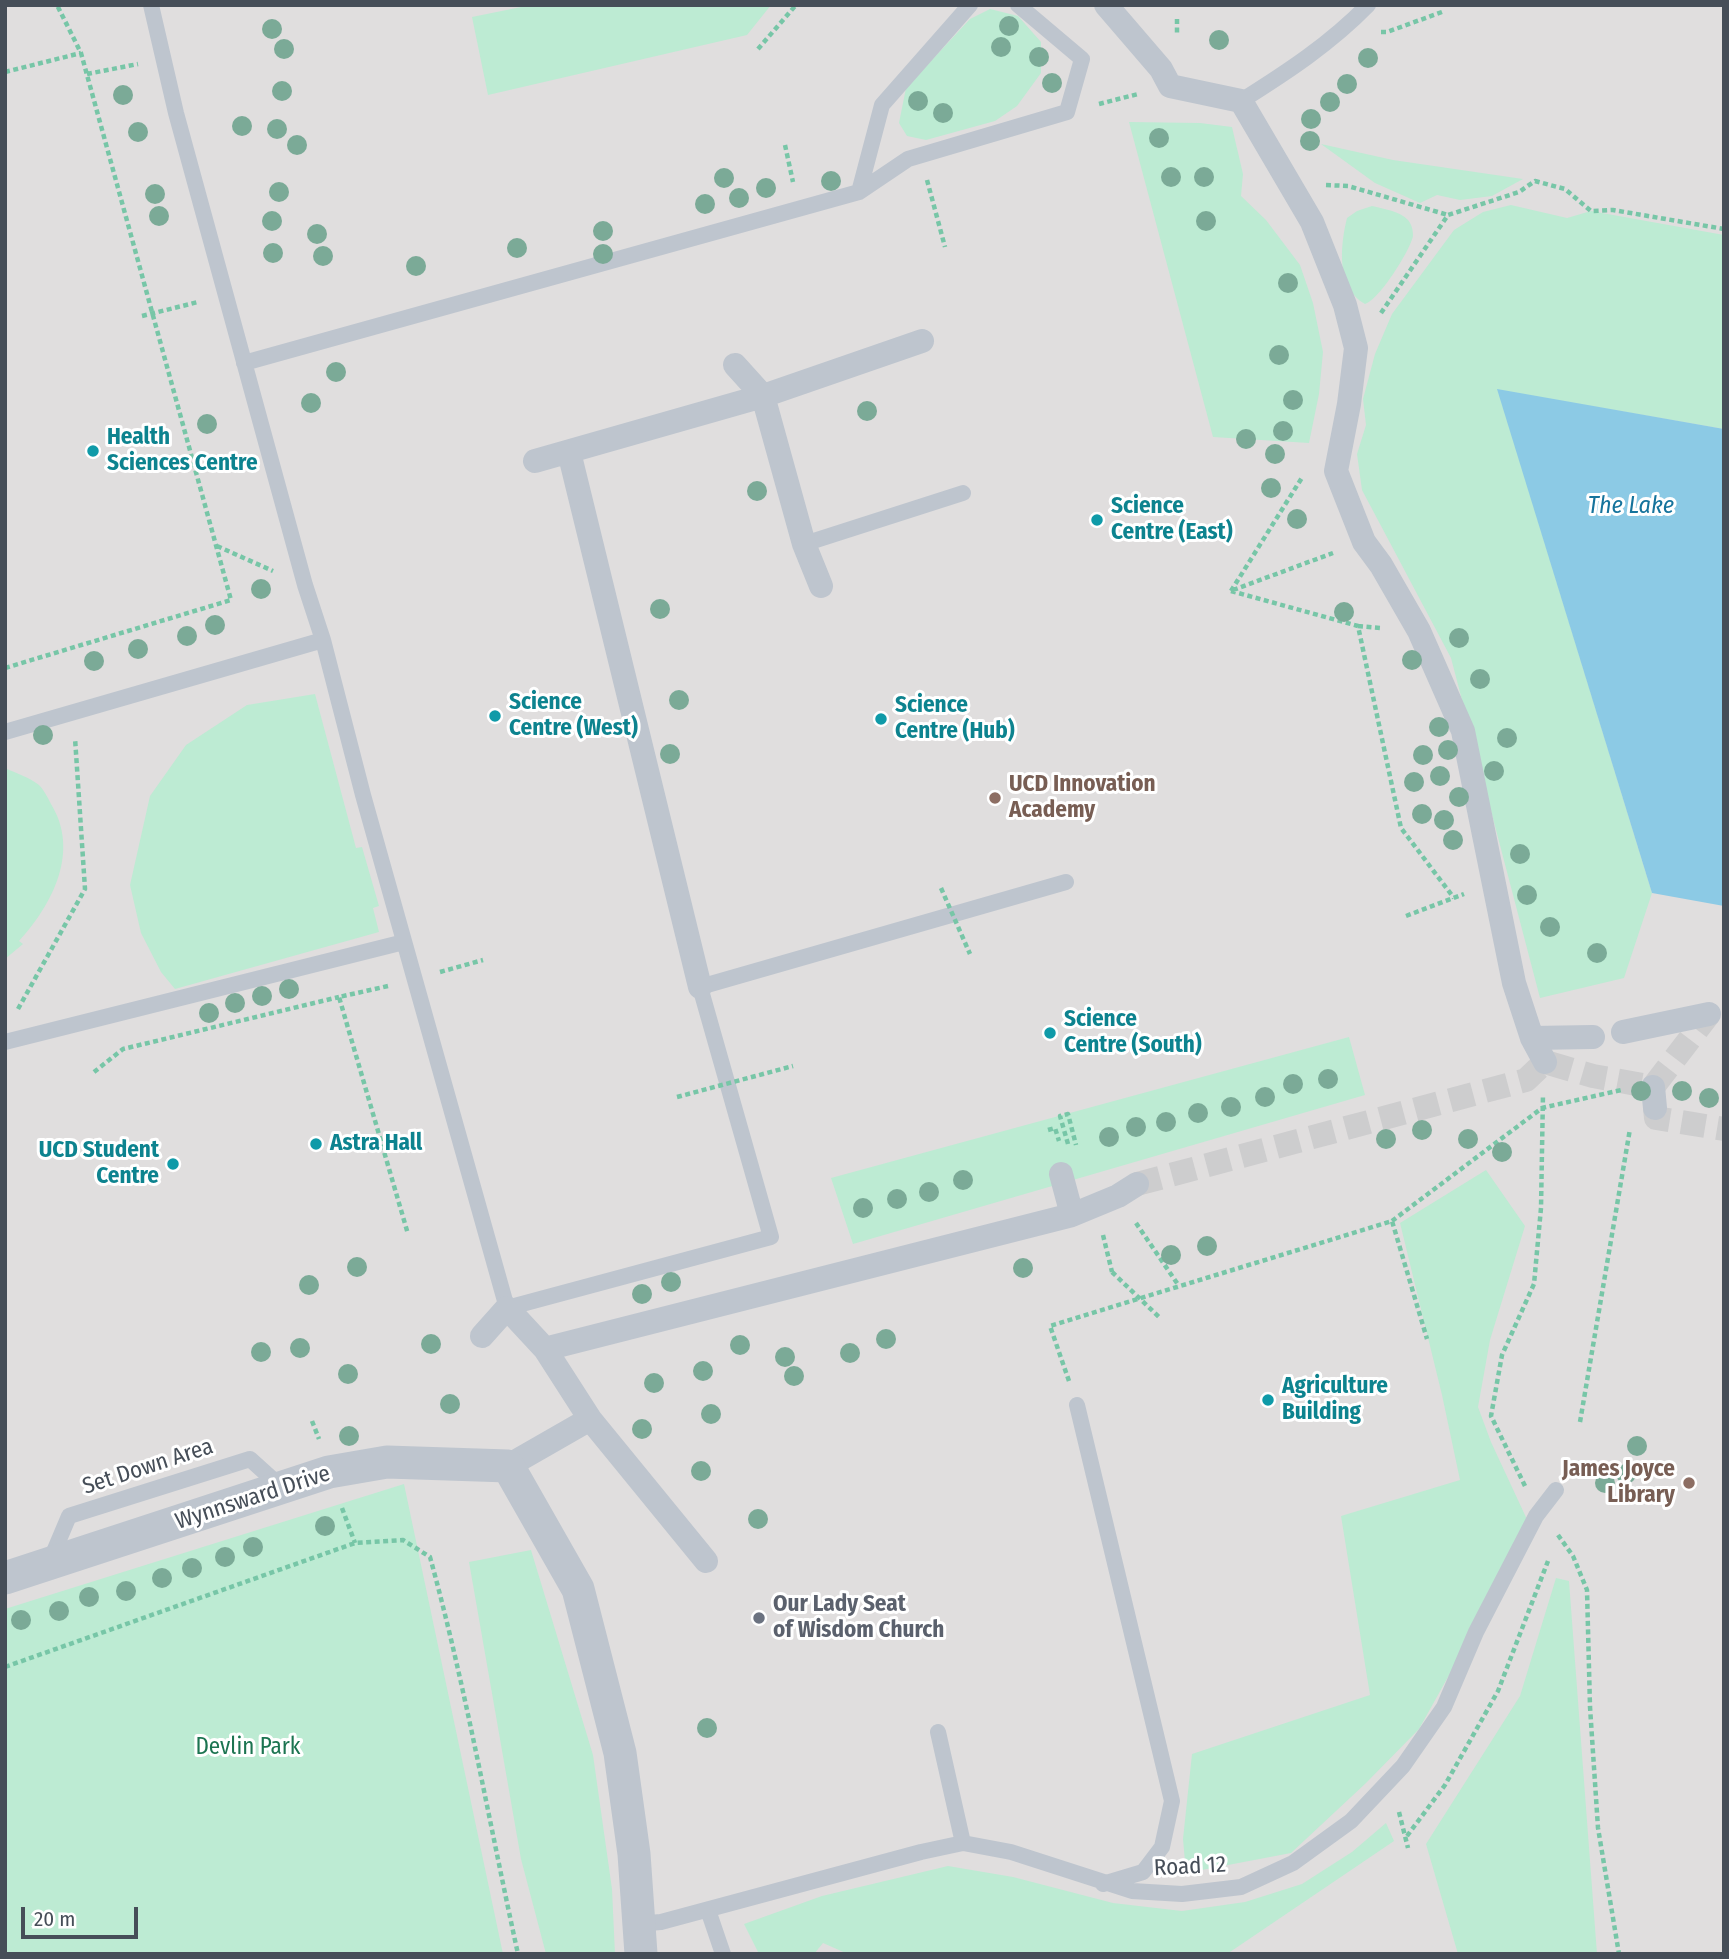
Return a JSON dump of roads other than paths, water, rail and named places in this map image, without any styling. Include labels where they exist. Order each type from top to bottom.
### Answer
[{"type":"street","points":[[1106,5],[1161,69],[1170,86],[1241,101],[1312,222],[1345,305],[1356,348],[1336,471],[1364,542],[1381,565],[1419,631],[1463,731],[1514,983],[1532,1038],[1545,1062]]},
{"type":"street","points":[[535,461],[763,396],[922,341]]},
{"type":"street","points":[[735,365],[763,396],[804,544],[821,586]]},
{"type":"street","points":[[569,452],[700,987]]},
{"type":"street","points":[[1623,1031],[1709,1014]]},
{"type":"street","points":[[1532,1038],[1593,1037]]},
{"type":"street","points":[[1061,1174],[1072,1215]]},
{"type":"street","points":[[545,1349],[1072,1215],[1118,1196],[1137,1184]]},
{"type":"street","points":[[482,1336],[507,1308],[545,1349],[590,1419],[706,1561]]},
{"type":"street","points":[[590,1419],[508,1466],[578,1589],[620,1753],[635,1854],[639,1939]]},
{"type":"street","name":"Wynnsward Drive","points":[[5,1578],[330,1472],[387,1462],[508,1466]]},
{"type":"lane","points":[[151,5],[162,59],[244,363],[507,1308],[771,1237],[700,987],[1066,881]]},
{"type":"lane","points":[[859,192],[882,105],[970,5]]},
{"type":"lane","points":[[244,363],[859,192],[908,159],[1068,113],[1082,59],[1018,5]]},
{"type":"lane","points":[[1241,101],[1296,67],[1345,29],[1368,5]]},
{"type":"lane","points":[[804,544],[963,493]]},
{"type":"lane","points":[[5,733],[323,640]]},
{"type":"lane","points":[[5,1042],[404,942]]},
{"type":"lane","points":[[1077,1405],[1172,1801],[1162,1847],[1143,1872],[1103,1884]]},
{"type":"lane","name":"Road 12","points":[[639,1939],[661,1922],[963,1843],[1011,1852],[1103,1884],[1132,1891],[1182,1894],[1241,1887],[1293,1863],[1351,1821],[1403,1766],[1444,1707],[1476,1632],[1536,1516],[1556,1490]]},
{"type":"lane","points":[[938,1732],[963,1843]]},
{"type":"lane","points":[[708,1910],[723,1954]]},
{"type":"water","name":"The Lake","points":[[1497,389],[1724,429],[1724,906],[1652,893]]},
{"type":"tunnel","points":[[1137,1184],[1526,1080],[1545,1062],[1593,1076],[1653,1087],[1709,1014]]},
{"type":"tunnel","points":[[1655,1108],[1656,1118],[1724,1129]]},
{"type":"place","name":"Health Sciences Centre","points":[[93,451]]},
{"type":"place","name":"Science Centre (East)","points":[[1097,520]]},
{"type":"place","name":"Science Centre (West)","points":[[495,716]]},
{"type":"place","name":"Science Centre (Hub)","points":[[881,719]]},
{"type":"place","name":"UCD Innovation Academy","points":[[995,798]]},
{"type":"place","name":"Science Centre (South)","points":[[1050,1033]]},
{"type":"place","name":"Astra Hall","points":[[316,1144]]},
{"type":"place","name":"UCD Student Centre","points":[[173,1164]]},
{"type":"place","name":"Agriculture Building","points":[[1268,1400]]},
{"type":"place","name":"James Joyce Library","points":[[1689,1483]]},
{"type":"place","name":"Our Lady Seat of Wisdom Church","points":[[759,1618]]},
{"type":"park label","name":"Devlin Park","points":[[248,1748]]}]
